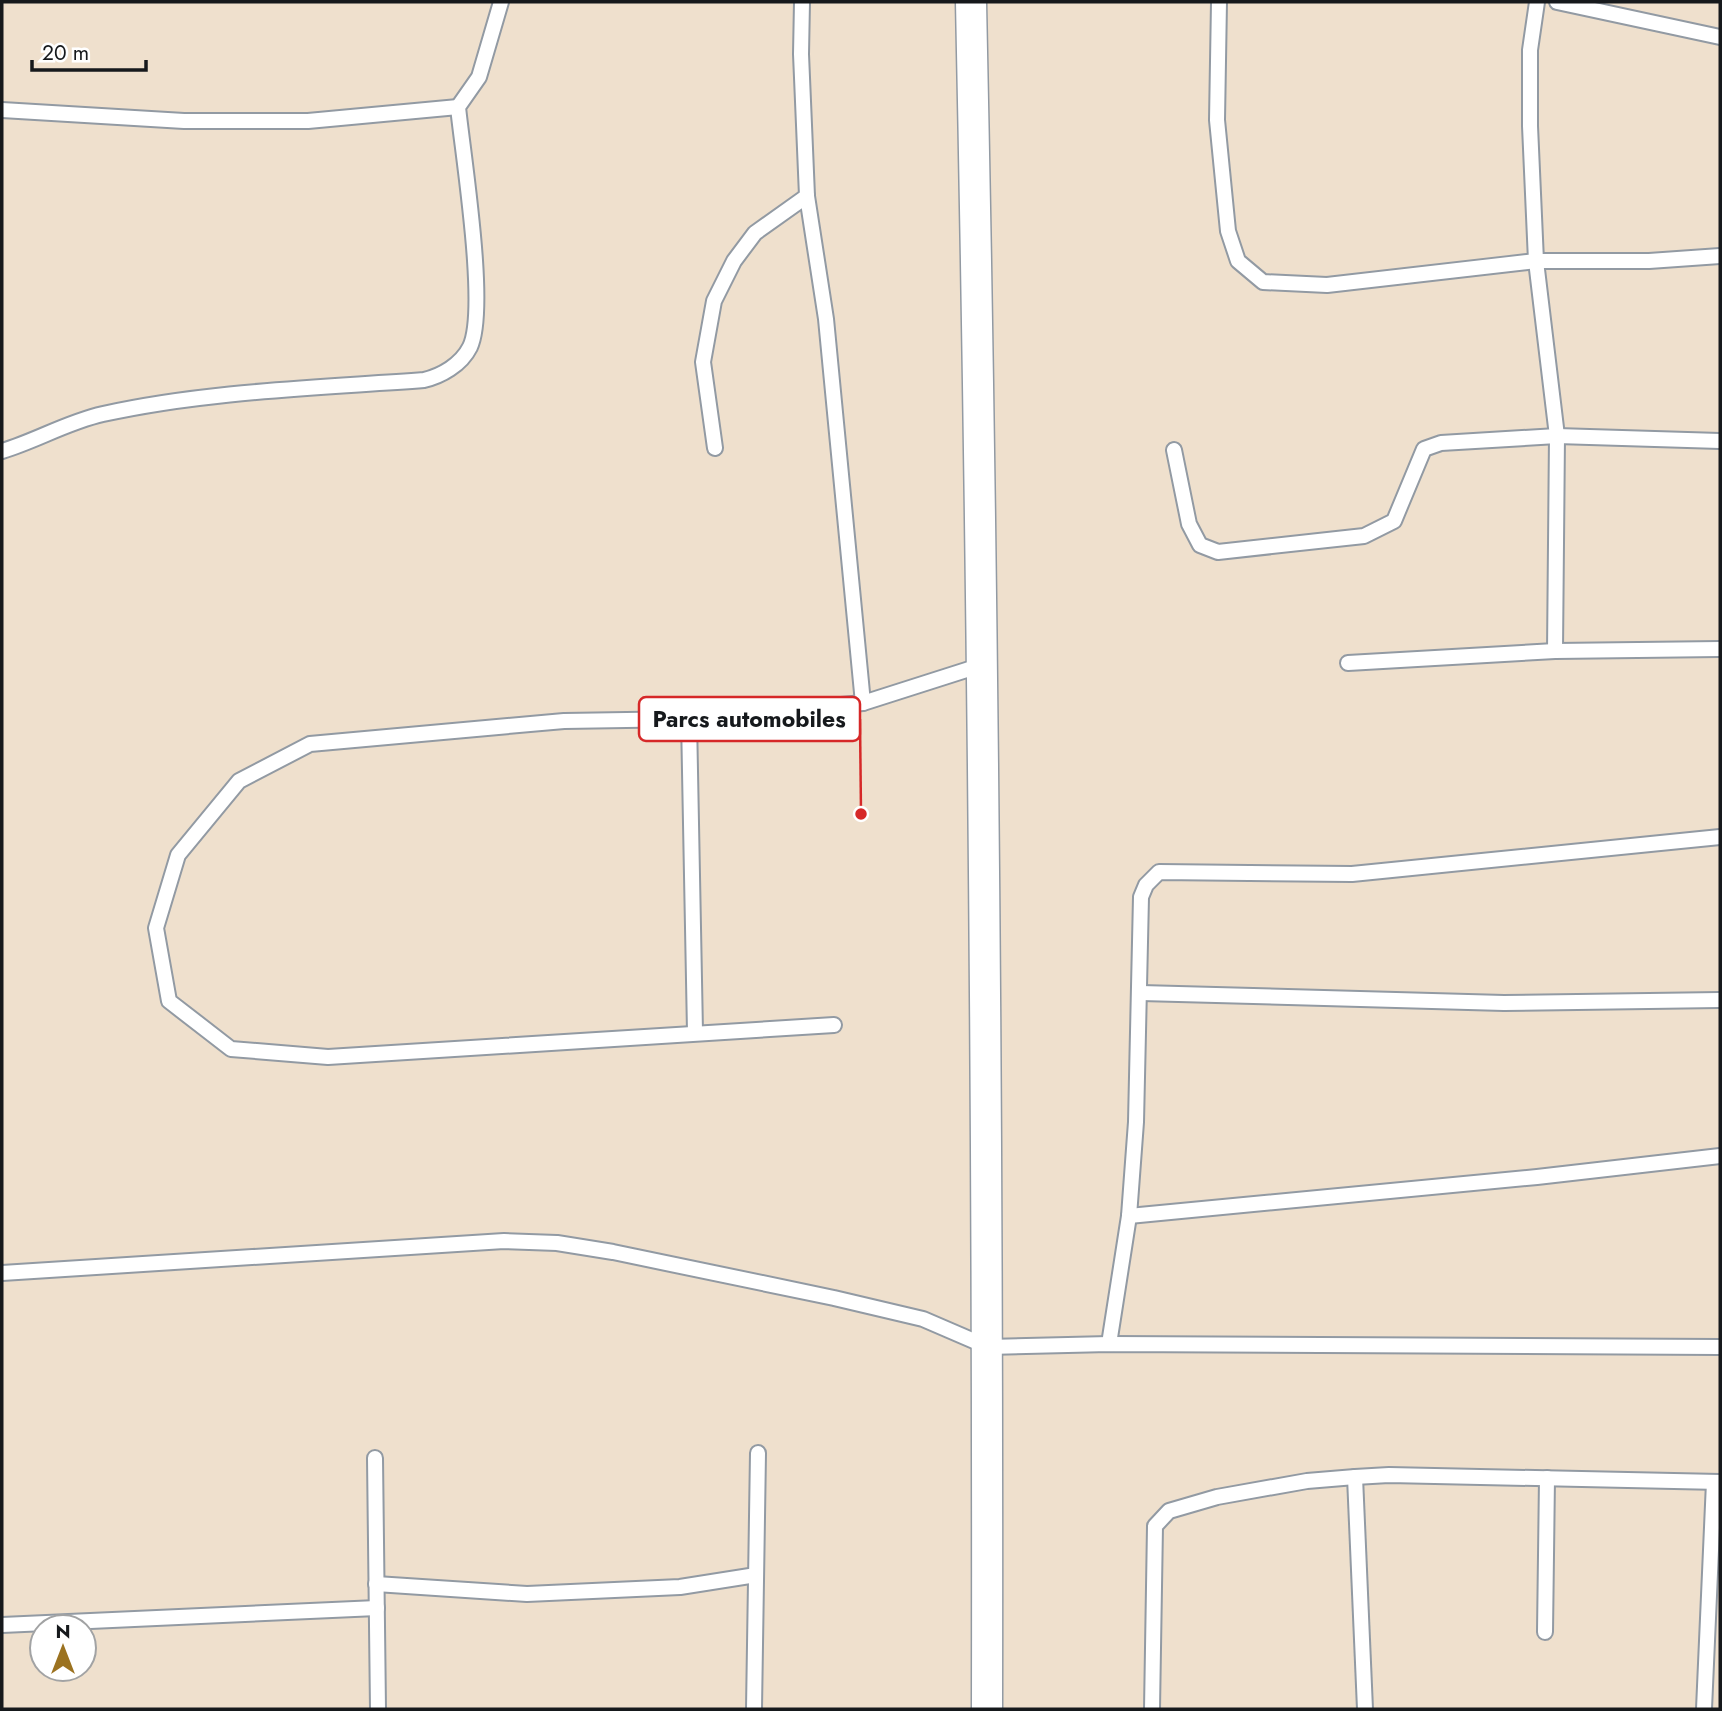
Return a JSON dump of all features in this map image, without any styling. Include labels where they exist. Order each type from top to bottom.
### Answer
[{"type":"street","points":[[971,2],[982,665],[988,1347],[987,1709]]},
{"type":"lane","points":[[2,451],[51,430],[103,414],[273,390],[424,380],[444,375],[470,347],[477,297],[458,107],[479,77],[501,2]]},
{"type":"lane","points":[[802,2],[801,54],[807,196],[826,319],[863,702]]},
{"type":"lane","points":[[1219,2],[1217,120],[1228,231],[1238,261],[1263,282],[1327,285],[1536,261],[1649,261],[1720,256]]},
{"type":"lane","points":[[1537,2],[1530,50],[1536,261],[1557,436],[1555,652]]},
{"type":"lane","points":[[1557,2],[1720,37]]},
{"type":"lane","points":[[2,110],[184,121],[308,121],[458,107]]},
{"type":"lane","points":[[715,449],[703,362],[714,301],[734,261],[755,233],[807,196]]},
{"type":"lane","points":[[1174,450],[1189,524],[1200,545],[1218,552],[1364,536],[1394,521],[1424,449],[1441,443],[1557,436],[1720,441]]},
{"type":"lane","points":[[1348,663],[1555,652],[1720,649]]},
{"type":"lane","points":[[834,1025],[328,1057],[230,1049],[169,1001],[156,928],[178,855],[239,781],[310,744],[564,721],[689,719],[863,702],[982,665]]},
{"type":"lane","points":[[689,719],[695,1032]]},
{"type":"lane","points":[[1109,1344],[1129,1216],[1141,993],[1141,897],[1146,885],[1159,872],[1352,874],[1720,837]]},
{"type":"lane","points":[[1141,993],[1504,1003],[1720,1000]]},
{"type":"lane","points":[[1129,1216],[1537,1177],[1720,1156]]},
{"type":"lane","points":[[2,1273],[504,1241],[556,1243],[613,1252],[923,1319],[988,1347],[1109,1344],[1720,1347]]},
{"type":"lane","points":[[754,1709],[758,1453]]},
{"type":"lane","points":[[375,1458],[378,1709]]},
{"type":"lane","points":[[1152,1709],[1155,1526],[1169,1511],[1217,1497],[1307,1481],[1389,1475],[1717,1482],[1704,1709]]},
{"type":"lane","points":[[1355,1477],[1365,1709]]},
{"type":"lane","points":[[1545,1632],[1547,1478]]},
{"type":"lane","points":[[376,1584],[527,1594],[680,1587],[756,1575]]},
{"type":"lane","points":[[2,1625],[377,1608]]},
{"type":"shaded area","points":[[2,2],[1720,2],[1720,1709],[2,1709]]},
{"type":"place","name":"Parcs automobiles","points":[[861,814]]}]
